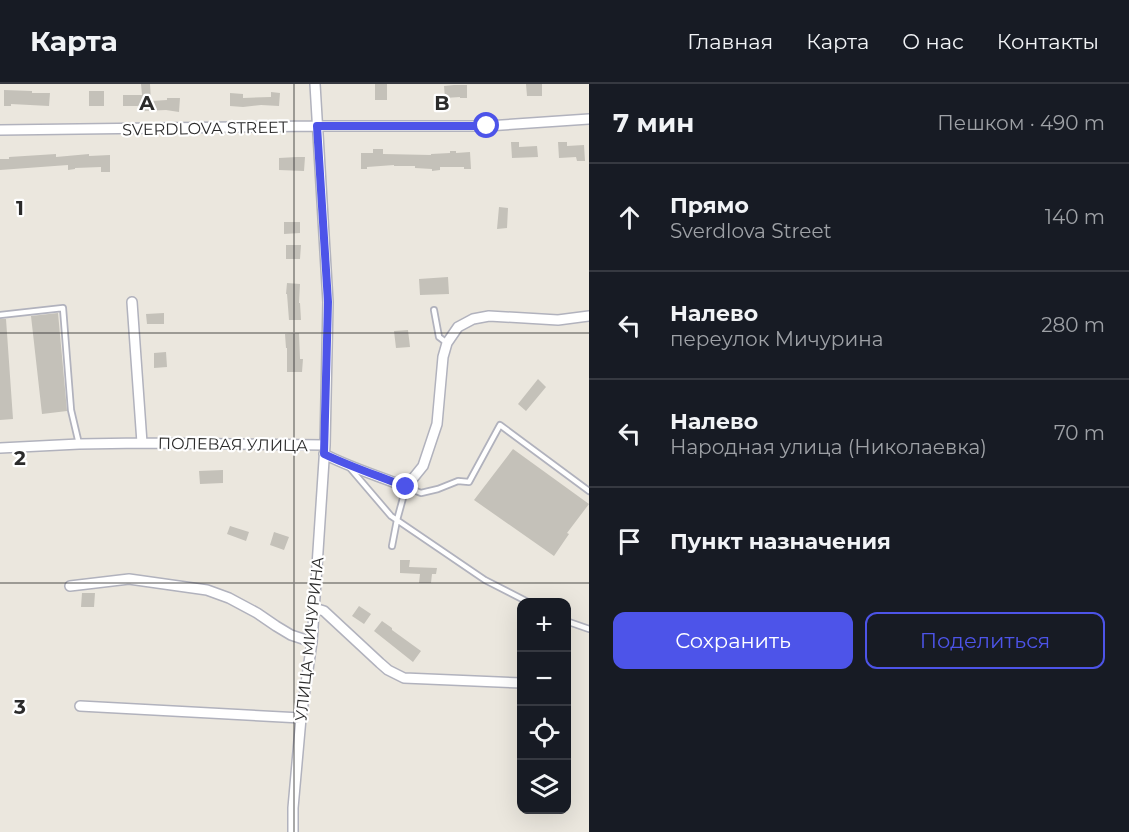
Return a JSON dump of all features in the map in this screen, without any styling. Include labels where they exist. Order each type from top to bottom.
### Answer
[{"type":"street","name":"УЛИЦА МИЧУРИНА","points":[[292,832],[301,718],[312,642],[324,450],[328,302],[315,84]]},
{"type":"street","name":"SVERDLOVA STREET","points":[[0,130],[487,126],[589,119]]},
{"type":"street","name":"ПОЛЕВАЯ УЛИЦА","points":[[132,302],[142,443]]},
{"type":"street","points":[[324,450],[349,466],[406,487],[423,466],[437,424],[443,357],[447,343],[458,327],[473,318],[489,315],[558,320],[589,316]]},
{"type":"street","name":"ПОЛЕВАЯ УЛИЦА","points":[[0,448],[142,443],[324,450]]},
{"type":"street","points":[[70,586],[129,579],[207,590],[230,598],[291,635],[312,642]]},
{"type":"street","points":[[314,608],[324,611],[388,670],[404,678],[517,682]]},
{"type":"street","points":[[80,706],[301,718]]},
{"type":"lane","points":[[0,315],[63,308],[71,410],[79,444]]},
{"type":"lane","points":[[434,310],[439,337],[447,343]]},
{"type":"lane","points":[[392,546],[406,487],[421,493],[458,481],[469,482],[500,425],[589,490]]},
{"type":"lane","points":[[349,466],[391,516],[485,580],[519,598]]},
{"type":"lane","points":[[571,622],[589,629]]},
{"type":"building","points":[[141,84],[150,84],[151,101],[180,98],[179,112],[142,111],[142,106],[123,106],[123,95],[142,95]]},
{"type":"building","points":[[375,84],[387,84],[387,100],[375,100]]},
{"type":"building","points":[[526,84],[542,84],[542,96],[527,96]]},
{"type":"building","points":[[467,85],[467,98],[445,98],[444,86]]},
{"type":"building","points":[[4,90],[50,93],[49,106],[11,104],[11,106],[4,106]]},
{"type":"building","points":[[89,91],[104,91],[104,106],[89,106]]},
{"type":"building","points":[[271,92],[280,93],[279,106],[230,106],[230,93],[243,94],[243,98],[271,97]]},
{"type":"building","points":[[511,142],[519,142],[519,147],[537,146],[538,157],[512,158]]},
{"type":"building","points":[[558,142],[567,142],[567,146],[584,145],[585,161],[577,161],[576,157],[559,158]]},
{"type":"building","points":[[373,149],[383,149],[383,154],[431,155],[450,153],[450,151],[470,152],[471,169],[440,167],[440,170],[432,171],[432,169],[415,168],[415,166],[394,165],[361,169],[361,153],[373,153]]},
{"type":"building","points":[[56,154],[56,157],[110,155],[110,172],[101,172],[101,167],[68,170],[68,165],[0,170],[0,159]]},
{"type":"building","points":[[305,157],[304,171],[279,170],[279,158]]},
{"type":"building","points":[[499,207],[508,208],[507,228],[497,229]]},
{"type":"building","points":[[284,222],[300,222],[300,233],[284,234]]},
{"type":"building","points":[[286,245],[301,245],[300,259],[286,259]]},
{"type":"building","points":[[448,277],[449,294],[420,295],[419,279]]},
{"type":"building","points":[[287,283],[300,284],[301,320],[289,320]]},
{"type":"building","points":[[58,313],[67,411],[42,414],[31,316]]},
{"type":"building","points":[[164,313],[164,324],[147,324],[146,314]]},
{"type":"building","points":[[0,319],[6,319],[13,419],[0,420]]},
{"type":"building","points":[[408,330],[410,347],[396,348],[394,331]]},
{"type":"building","points":[[299,333],[300,359],[303,359],[302,372],[287,372],[285,334]]},
{"type":"building","points":[[166,352],[167,367],[154,368],[154,353]]},
{"type":"building","points":[[538,379],[546,387],[526,411],[518,404]]},
{"type":"building","points":[[513,449],[589,504],[567,533],[569,534],[554,556],[474,500]]},
{"type":"building","points":[[223,470],[223,483],[200,484],[199,471]]},
{"type":"building","points":[[230,526],[249,532],[246,541],[227,534]]},
{"type":"building","points":[[274,532],[289,537],[284,550],[270,545]]},
{"type":"building","points":[[400,560],[410,560],[409,567],[437,568],[436,574],[432,574],[431,583],[419,583],[420,574],[400,573]]},
{"type":"building","points":[[82,593],[95,593],[94,607],[81,607]]},
{"type":"building","points":[[359,606],[371,614],[364,624],[352,616]]},
{"type":"building","points":[[382,621],[421,651],[413,662],[374,631]]},
{"type":"route","points":[[406,487],[324,454],[328,302],[317,126],[487,126]]}]
